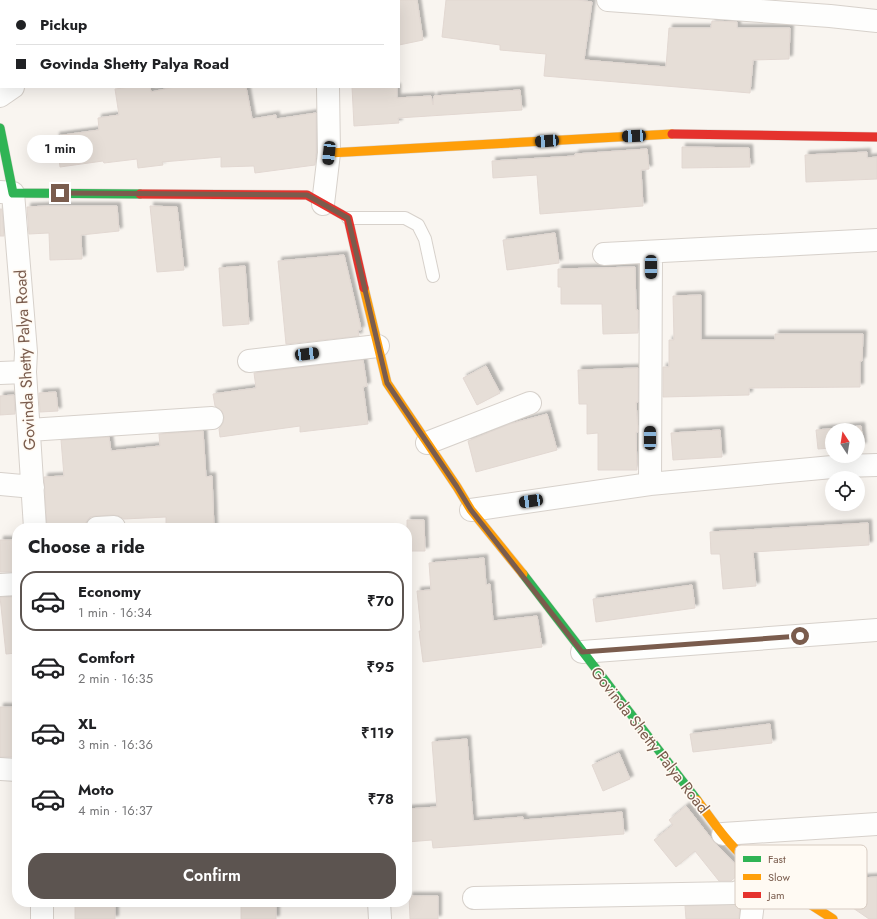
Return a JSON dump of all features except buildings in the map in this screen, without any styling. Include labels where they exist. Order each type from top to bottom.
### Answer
[{"type":"street","points":[[608,0],[823,8],[877,22]]},
{"type":"street","points":[[0,96],[12,88]]},
{"type":"street","points":[[323,204],[329,153],[328,88]]},
{"type":"street","name":"Govinda Shetty Palya Road","points":[[0,128],[26,352],[25,372],[35,523]]},
{"type":"street","points":[[329,153],[664,134],[877,137]]},
{"type":"street","points":[[7,192],[307,195],[348,218]]},
{"type":"street","name":"Govinda Shetty Palya Road","points":[[348,218],[387,383],[471,510],[723,834],[735,847]]},
{"type":"street","points":[[604,254],[877,240]]},
{"type":"street","points":[[650,484],[651,252]]},
{"type":"street","points":[[250,361],[378,346]]},
{"type":"street","points":[[0,373],[25,372]]},
{"type":"street","points":[[427,443],[530,403]]},
{"type":"street","points":[[29,430],[212,418]]},
{"type":"street","points":[[471,510],[650,484],[843,466],[877,465]]},
{"type":"street","points":[[0,484],[32,487]]},
{"type":"street","points":[[0,585],[12,584]]},
{"type":"street","points":[[582,652],[877,630]]},
{"type":"street","points":[[0,769],[12,770]]},
{"type":"street","points":[[723,834],[877,824]]},
{"type":"street","points":[[474,898],[735,893]]},
{"type":"street","points":[[42,907],[42,919]]},
{"type":"street","points":[[379,907],[380,919]]},
{"type":"street","points":[[751,919],[755,909]]},
{"type":"street","name":"Govinda Shetty Palya Road","points":[[813,909],[833,919]]},
{"type":"lane","points":[[348,218],[405,218],[418,225],[425,239],[433,276]]},
{"type":"traffic: fast","points":[[0,128],[13,193],[140,194]]},
{"type":"traffic: fast","points":[[523,574],[697,800]]},
{"type":"traffic: slow","points":[[329,153],[672,134]]},
{"type":"traffic: slow","points":[[364,288],[387,383],[471,510],[523,574]]},
{"type":"traffic: slow","points":[[697,800],[735,849]]},
{"type":"traffic: slow","points":[[818,909],[833,919]]},
{"type":"traffic: jam","points":[[672,134],[877,137]]},
{"type":"traffic: jam","points":[[140,194],[307,195],[348,218],[364,288]]},
{"type":"route","points":[[60,193],[307,195],[348,218],[387,383],[471,510],[513,561],[582,652],[800,636]]}]
